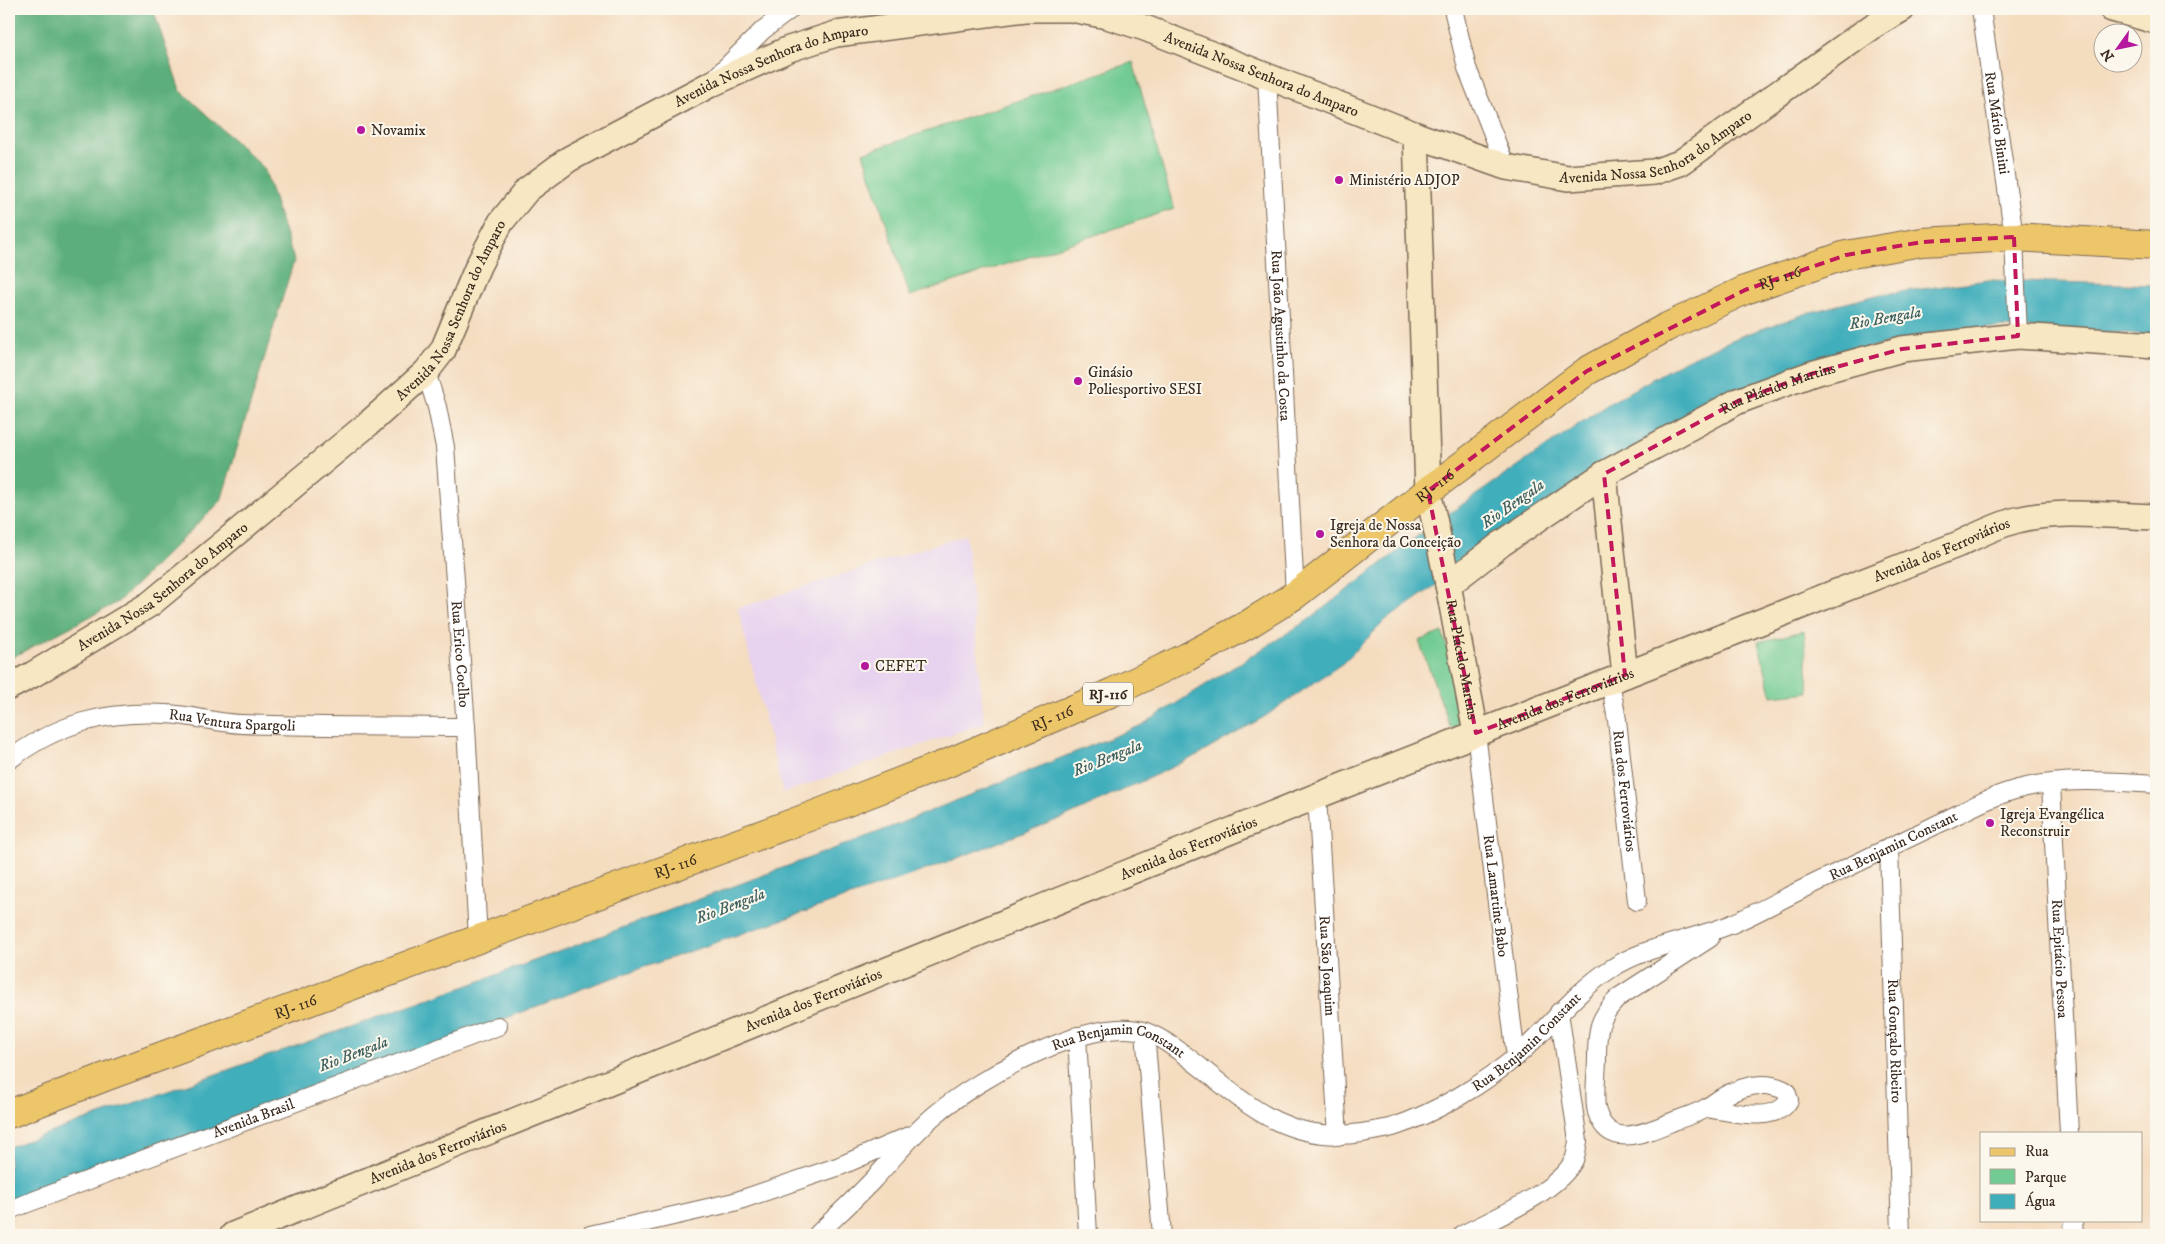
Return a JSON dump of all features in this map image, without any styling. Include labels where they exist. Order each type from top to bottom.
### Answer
[{"type":"main road","name":"Avenida Nossa Senhora do Amparo","points":[[9,687],[150,604],[368,424],[426,372],[443,350],[478,266],[501,222],[527,190],[569,159],[708,85],[789,49],[836,34],[1025,10],[1071,9],[1106,16],[1145,28],[1416,135],[1506,168],[1568,178],[1654,172],[1666,169],[1696,154],[1876,24],[1902,9]]},
{"type":"main road","points":[[2112,9],[2156,21]]},
{"type":"main road","name":"Rua Plácido Martins","points":[[1416,135],[1429,500],[1448,582],[1476,733]]},
{"type":"main road","name":"RJ- 116","points":[[9,1114],[478,938],[698,859],[948,763],[1113,692],[1187,657],[1247,626],[1429,500],[1587,372],[1665,328],[1745,290],[1846,255],[1922,242],[2014,246],[2156,245]]},
{"type":"main road","name":"Rua Plácido Martins","points":[[1448,582],[1604,474],[1738,401],[1812,374],[1902,350],[2018,333],[2156,345]]},
{"type":"main road","points":[[1604,474],[1618,678]]},
{"type":"main road","name":"Avenida dos Ferroviários","points":[[233,1235],[1317,796],[2017,520],[2057,514],[2156,517]]},
{"type":"street","points":[[708,85],[734,56],[763,30],[791,9]]},
{"type":"street","points":[[1453,9],[1467,68],[1506,168]]},
{"type":"street","name":"Rua Mário Binini","points":[[1981,9],[2014,246],[2018,333]]},
{"type":"street","name":"Rua João Agustinho da Costa","points":[[1267,77],[1294,595]]},
{"type":"street","name":"Rua Erico Coelho","points":[[426,372],[437,407],[445,447],[466,727],[478,938]]},
{"type":"street","name":"Rua dos Ferroviários","points":[[1618,678],[1617,720],[1637,901]]},
{"type":"street","name":"Rua Ventura Spargoli","points":[[9,760],[28,745],[70,724],[113,715],[166,714],[239,724],[466,727]]},
{"type":"street","name":"Rua Lamartine Babo","points":[[1476,733],[1516,1057]]},
{"type":"street","name":"Rua Benjamin Constant","points":[[816,1235],[870,1183],[935,1114],[978,1083],[1028,1057],[1077,1036],[1118,1029],[1145,1032],[1184,1054],[1233,1094],[1278,1124],[1303,1132],[1338,1136],[1388,1129],[1423,1116],[1471,1089],[1516,1057],[1559,1012],[1612,968],[1644,954],[1732,924],[1995,797],[2019,789],[2100,780],[2156,784]]},
{"type":"street","name":"Rua Epitácio Pessoa","points":[[2051,784],[2068,1132]]},
{"type":"street","name":"Rua São Joaquim","points":[[1317,796],[1338,1136]]},
{"type":"street","name":"Rua Gonçalo Ribeiro","points":[[1889,847],[1901,1235]]},
{"type":"street","points":[[1706,1108],[1651,1130],[1630,1136],[1614,1134],[1603,1126],[1596,1110],[1597,1035],[1600,1021],[1607,1009],[1619,997],[1732,924]]},
{"type":"street","points":[[1462,1235],[1540,1194],[1564,1174],[1574,1159],[1578,1141],[1559,1012]]},
{"type":"street","name":"Avenida Brasil","points":[[9,1210],[498,1026]]},
{"type":"street","points":[[1145,1032],[1162,1235]]},
{"type":"street","points":[[1077,1036],[1088,1235]]},
{"type":"street","name":"Rua Benjamin Constant","points":[[590,1235],[734,1202],[840,1166],[917,1132]]},
{"type":"street","points":[[2073,1222],[2074,1235]]},
{"type":"highlighted area","points":[[2014,237],[2018,336],[1902,349],[1811,374],[1738,401],[1604,474],[1625,675],[1476,733],[1428,491],[1587,371],[1745,290],[1846,255],[1922,242]]},
{"type":"shaded area","name":"CEFET","points":[[966,535],[984,723],[783,793],[738,608]]},
{"type":"green space","points":[[9,9],[153,9],[180,90],[264,168],[294,260],[221,501],[118,602],[9,659]]},
{"type":"green space","points":[[1133,62],[1174,209],[910,296],[863,153]]},
{"type":"green space","points":[[1804,631],[1809,692],[1772,696],[1758,642]]},
{"type":"green space","points":[[1442,632],[1470,717],[1451,729],[1419,641]]},
{"type":"water","name":"Rio Bengala","points":[[1988,280],[2156,285],[2156,335],[2004,327],[1939,332],[1833,356],[1500,541],[1387,619],[1343,663],[1264,717],[1198,755],[1070,815],[926,870],[584,988],[265,1112],[9,1207],[9,1147],[472,984],[876,833],[1142,725],[1308,620],[1428,528],[1608,404],[1682,362],[1741,336],[1811,312],[1877,295]]},
{"type":"place","name":"Novamix","points":[[361,130]]},
{"type":"place","name":"Ministério ADJOP","points":[[1339,180]]},
{"type":"place","name":"Ginásio Poliesportivo SESI","points":[[1078,381]]},
{"type":"place","name":"Igreja de Nossa Senhora da Conceição","points":[[1320,534]]},
{"type":"place","name":"CEFET","points":[[865,666]]},
{"type":"place","name":"Igreja Evangélica Reconstruir","points":[[1990,823]]}]
